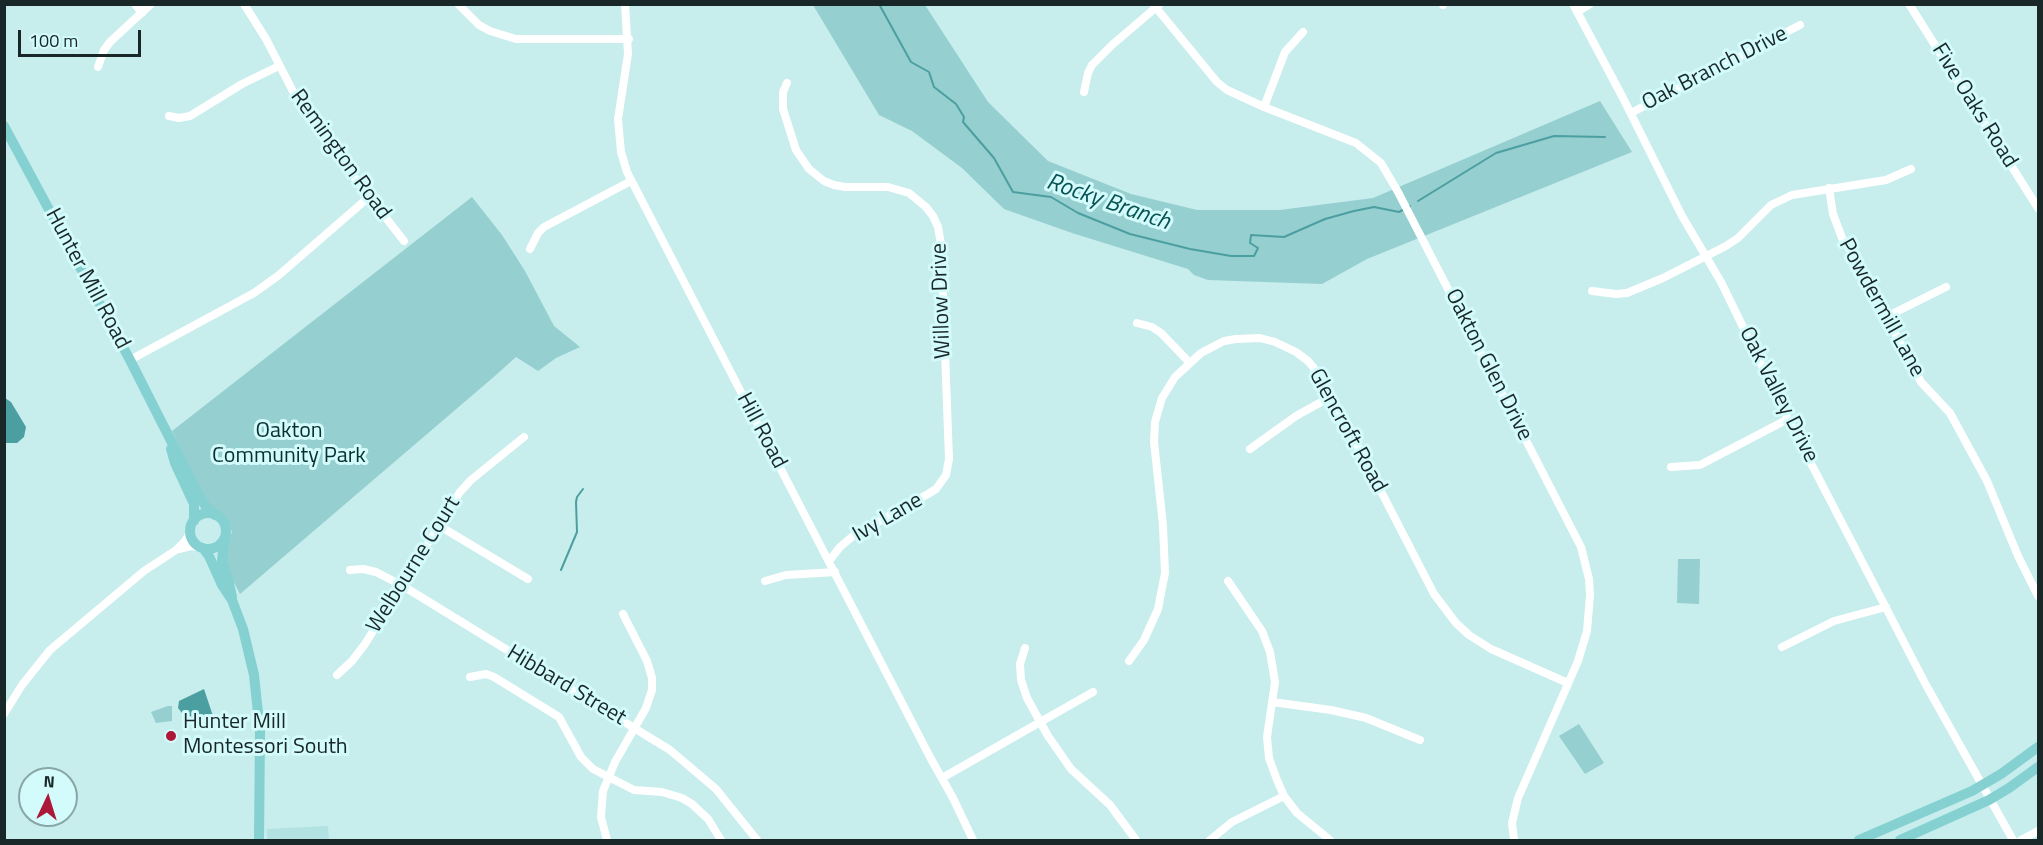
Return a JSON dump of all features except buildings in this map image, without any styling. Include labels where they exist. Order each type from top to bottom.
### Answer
[{"type":"main road","name":"Hunter Mill Road","points":[[4,126],[130,360],[201,499],[225,524],[222,561],[249,651],[257,698],[260,762],[259,840]]},
{"type":"main road","name":"Hunter Mill Road","points":[[167,434],[175,464],[194,504],[193,540],[209,556],[222,585],[232,600]]},
{"type":"main road","points":[[192,526],[204,514],[215,515]]},
{"type":"main road","points":[[201,548],[215,548],[224,540]]},
{"type":"main road","points":[[1859,840],[1982,786],[2038,747]]},
{"type":"main road","points":[[1900,840],[1989,800],[2038,767]]},
{"type":"street","points":[[135,4],[142,13]]},
{"type":"street","points":[[99,68],[104,50],[110,42],[151,4]]},
{"type":"street","name":"Remington Road","points":[[243,4],[266,39],[279,66],[318,131],[404,241]]},
{"type":"street","points":[[458,4],[467,15],[484,28],[516,39],[628,39]]},
{"type":"street","name":"Hill Road","points":[[625,4],[628,39],[627,70],[618,119],[621,152],[631,182],[973,840]]},
{"type":"street","points":[[1575,8],[1590,4]]},
{"type":"street","name":"Five Oaks Road","points":[[1909,4],[2038,207]]},
{"type":"street","points":[[1084,92],[1092,65],[1156,6]]},
{"type":"street","name":"Oakton Glen Drive","points":[[1156,6],[1218,82],[1238,96],[1344,138],[1364,148],[1381,163],[1394,182],[1581,547],[1589,579],[1590,611],[1583,649],[1518,798],[1512,823],[1514,840]]},
{"type":"street","name":"Oak Valley Drive","points":[[1575,8],[1682,216],[1707,256],[1735,310],[1788,419],[1926,685],[2013,840]]},
{"type":"street","name":"Oak Branch Drive","points":[[1631,113],[1800,25]]},
{"type":"street","points":[[1264,107],[1285,52],[1303,32]]},
{"type":"street","points":[[169,116],[179,118],[190,116],[242,84],[279,66]]},
{"type":"street","name":"Willow Drive","points":[[787,83],[783,92],[783,109],[796,150],[809,169],[824,181],[834,185],[888,188],[909,193],[926,207],[938,227],[941,244],[949,459],[946,475]]},
{"type":"street","points":[[1592,291],[1616,294],[1635,290],[1663,278],[1738,238],[1763,211],[1780,200],[1806,192],[1886,180],[1911,170]]},
{"type":"street","points":[[530,249],[538,233],[544,227],[631,182]]},
{"type":"street","name":"Powdermill Lane","points":[[1829,188],[1837,226],[1921,382],[1950,413],[1986,481],[2038,596]]},
{"type":"street","points":[[130,360],[254,293],[279,275],[369,197]]},
{"type":"street","points":[[1886,317],[1946,287]]},
{"type":"street","points":[[1137,323],[1152,327],[1161,333],[1189,362]]},
{"type":"street","name":"Glencroft Road","points":[[1128,661],[1144,640],[1158,609],[1165,573],[1163,525],[1154,442],[1159,406],[1174,377],[1189,362],[1224,341],[1248,338],[1274,342],[1296,352],[1308,361],[1323,379],[1434,594],[1455,623],[1479,642],[1568,683]]},
{"type":"street","points":[[1250,449],[1296,416],[1332,396]]},
{"type":"street","points":[[1671,467],[1700,465],[1788,419]]},
{"type":"street","name":"Welbourne Court","points":[[337,675],[358,654],[403,586],[452,502],[471,480],[524,438]]},
{"type":"street","name":"Ivy Lane","points":[[829,561],[853,536],[936,489],[946,475]]},
{"type":"street","points":[[438,525],[528,579]]},
{"type":"street","points":[[4,714],[38,663],[56,644],[144,572],[176,550],[185,541],[192,526]]},
{"type":"street","points":[[176,550],[188,546],[201,548]]},
{"type":"street","name":"Hibbard Street","points":[[350,570],[363,569],[376,572],[403,586],[670,750],[701,775],[730,805],[757,840]]},
{"type":"street","points":[[765,581],[786,575],[835,572]]},
{"type":"street","points":[[1228,580],[1262,631],[1270,652],[1275,682],[1268,737],[1269,758],[1284,796],[1297,813],[1330,840]]},
{"type":"street","points":[[1782,647],[1834,621],[1886,607]]},
{"type":"street","points":[[607,840],[601,817],[602,800],[608,778],[650,700],[652,678],[647,662],[623,614]]},
{"type":"street","points":[[1025,648],[1020,664],[1021,680],[1027,698],[1041,723],[1071,769],[1110,805],[1136,840]]},
{"type":"street","points":[[470,677],[486,674],[494,677],[559,717],[585,762],[608,778],[634,790],[663,792],[682,798],[700,810],[721,840]]},
{"type":"street","points":[[942,778],[1093,692]]},
{"type":"street","points":[[1272,702],[1331,710],[1366,718],[1420,740]]},
{"type":"street","points":[[1210,840],[1232,822],[1284,796]]},
{"type":"street","points":[[2021,840],[2038,831]]},
{"type":"shaded area","points":[[5,398],[11,402],[26,427],[24,437],[17,443],[5,443]]},
{"type":"shaded area","points":[[204,689],[216,720],[214,723],[196,719],[182,713],[178,708],[179,701]]},
{"type":"shaded area","points":[[328,826],[329,840],[267,840],[267,829]]},
{"type":"green space","points":[[813,5],[925,5],[988,102],[1048,161],[1131,194],[1197,210],[1280,210],[1373,198],[1600,101],[1632,152],[1367,259],[1322,284],[1208,280],[1194,275],[1188,269],[1004,209],[962,168],[912,131],[879,115]]},
{"type":"green space","name":"Oakton Community Park","points":[[472,197],[502,235],[525,271],[554,326],[580,347],[556,358],[538,371],[516,357],[240,594],[225,565],[226,545],[232,532],[228,522],[204,500],[172,431]]},
{"type":"green space","points":[[1678,559],[1700,559],[1699,604],[1677,603]]},
{"type":"green space","points":[[172,706],[172,721],[156,723],[151,712]]},
{"type":"green space","points":[[1579,724],[1604,763],[1585,774],[1559,736]]},
{"type":"waterway","name":"Rocky Branch","points":[[879,4],[911,62],[929,72],[934,87],[956,104],[964,117],[963,122],[994,158],[1013,192],[1051,197],[1078,213],[1130,234],[1190,249],[1231,256],[1254,256],[1258,248],[1250,243],[1251,235],[1284,237],[1325,219],[1354,211],[1374,207],[1399,212],[1410,206]]},
{"type":"waterway","name":"Rocky Branch","points":[[1418,201],[1496,153],[1554,136],[1605,137]]},
{"type":"waterway","points":[[561,570],[577,532],[576,502],[583,489]]},
{"type":"place","name":"Hunter Mill Montessori South","points":[[171,736]]}]
